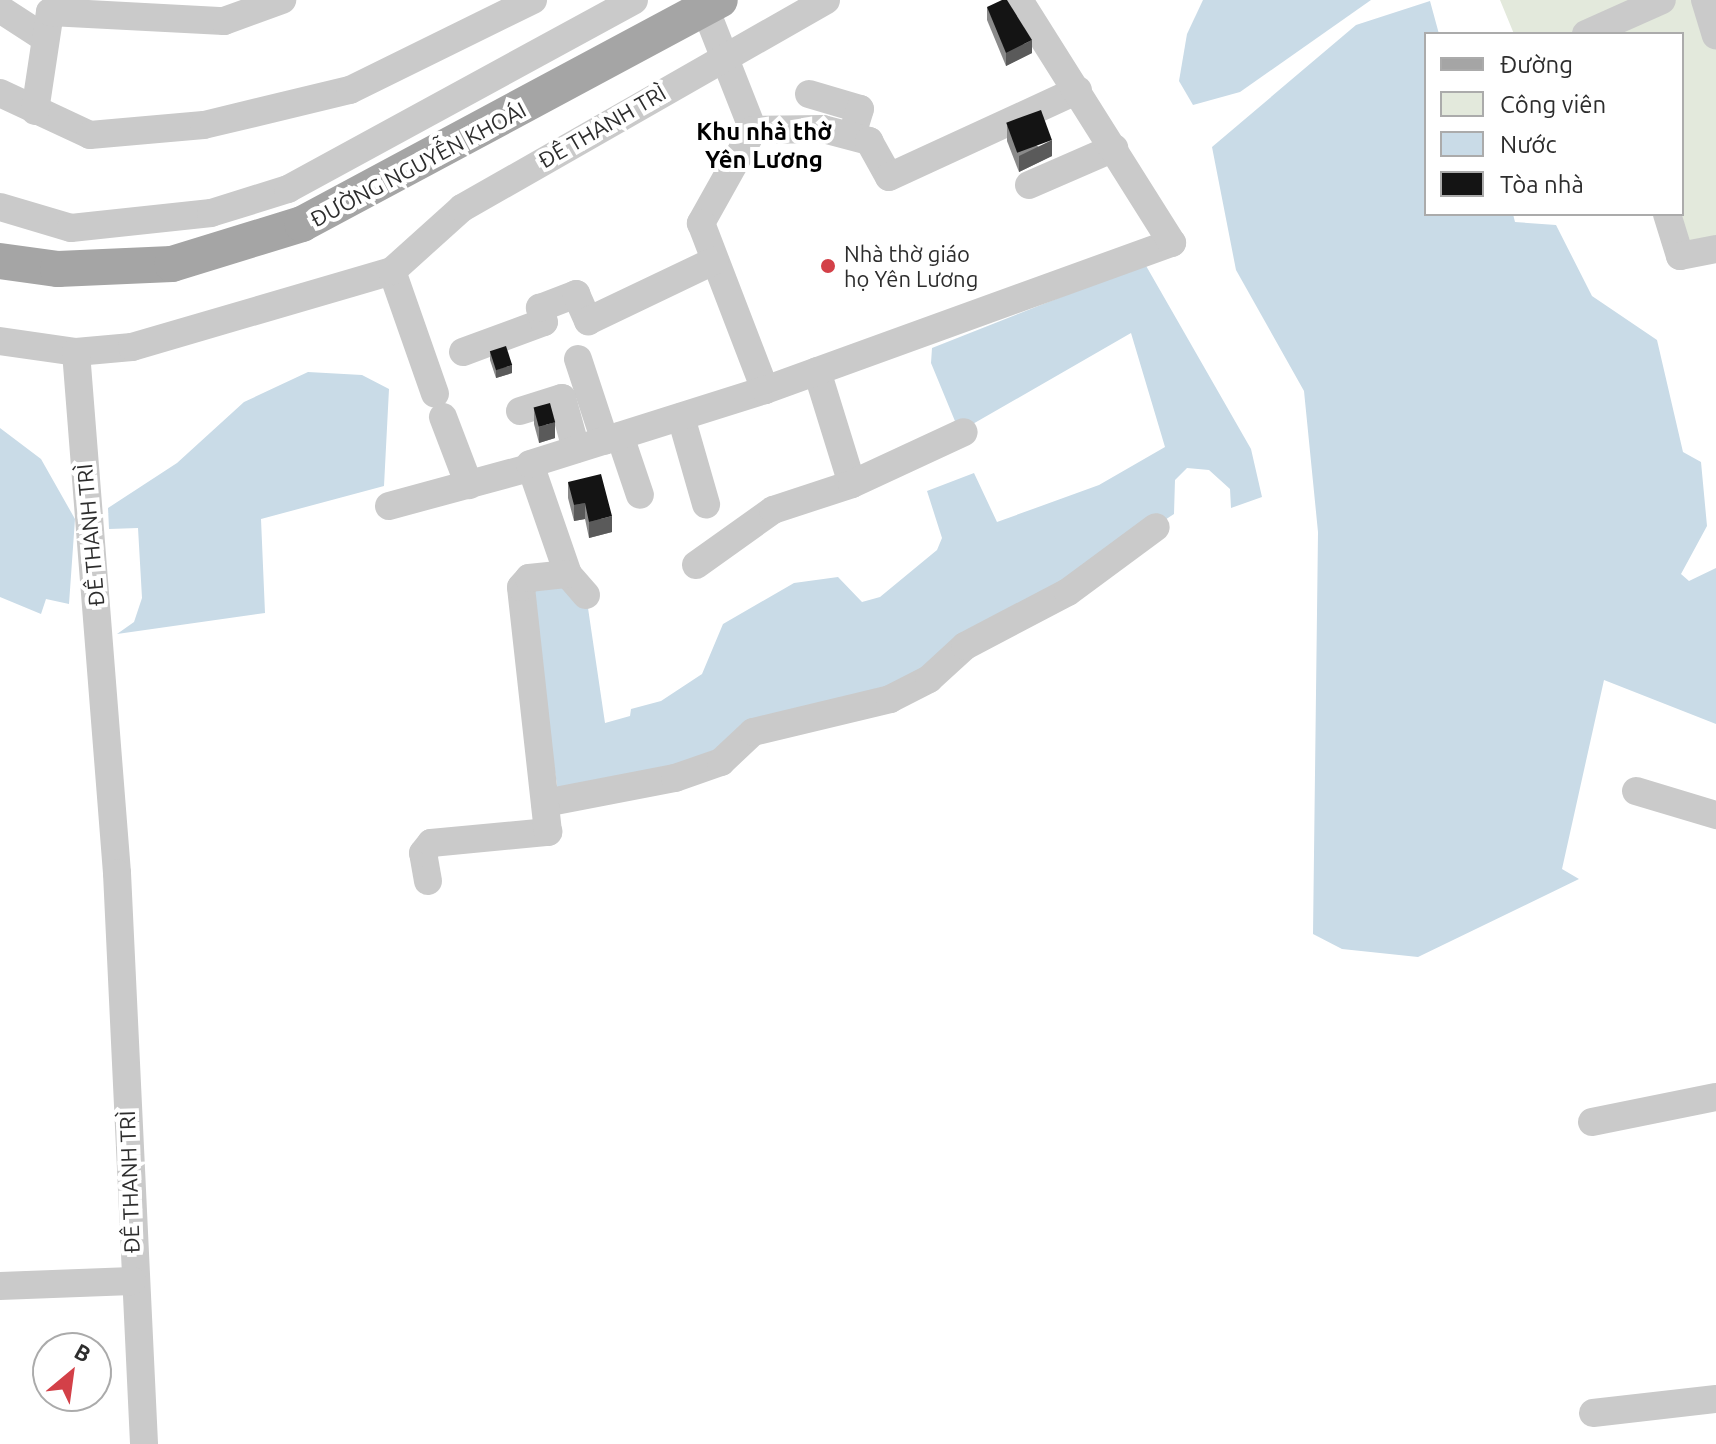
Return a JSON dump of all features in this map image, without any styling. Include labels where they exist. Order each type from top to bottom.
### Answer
[{"type":"main road","name":"ĐƯỜNG NGUYỄN KHOÁI","points":[[0,261],[58,269],[172,264],[302,224],[713,4]]},
{"type":"street","points":[[35,111],[43,37],[50,12],[224,21],[282,0]]},
{"type":"street","points":[[0,93],[90,135],[204,125],[350,90],[533,0]]},
{"type":"street","points":[[0,207],[71,228],[211,213],[288,189],[634,0]]},
{"type":"street","name":"ĐÊ THANH TRÌ","points":[[144,1444],[132,1281],[117,873],[76,352],[199,332],[392,271],[462,208],[725,54],[826,0]]},
{"type":"street","points":[[389,506],[529,468],[576,449],[765,390],[1172,243],[1019,0]]},
{"type":"street","points":[[1600,31],[1662,0]]},
{"type":"street","points":[[1705,0],[1716,35]]},
{"type":"street","points":[[713,4],[725,54],[753,130]]},
{"type":"street","points":[[0,9],[43,37]]},
{"type":"street","points":[[753,130],[823,129],[869,141],[889,177],[1078,90]]},
{"type":"street","points":[[809,94],[860,109],[852,136]]},
{"type":"street","points":[[753,130],[705,209],[701,223],[765,390]]},
{"type":"street","points":[[1029,185],[1114,148]]},
{"type":"street","points":[[1668,216],[1680,256],[1716,249]]},
{"type":"street","points":[[463,352],[544,322],[540,308],[576,294],[588,321],[714,261]]},
{"type":"street","points":[[392,271],[469,485]]},
{"type":"street","points":[[0,341],[76,352]]},
{"type":"street","points":[[578,359],[640,495]]},
{"type":"street","points":[[817,371],[852,484]]},
{"type":"street","points":[[520,411],[562,398],[576,449]]},
{"type":"street","points":[[681,417],[706,504]]},
{"type":"street","points":[[696,565],[773,510],[852,484],[964,432]]},
{"type":"street","points":[[428,881],[423,853],[431,843],[548,832],[521,587],[529,578],[577,585],[529,468]]},
{"type":"street","points":[[545,803],[675,778],[721,762],[753,732],[890,699],[929,679],[965,646],[1068,592],[1156,527]]},
{"type":"street","points":[[1636,791],[1716,815]]},
{"type":"street","points":[[1592,1122],[1716,1097]]},
{"type":"street","points":[[0,1286],[132,1281]]},
{"type":"street","points":[[1593,1413],[1716,1399]]},
{"type":"green space","points":[[1500,0],[1716,0],[1716,253],[1672,262],[1656,216],[1684,216],[1684,32],[1513,32]]},
{"type":"water","points":[[1203,0],[1371,0],[1240,92],[1193,105],[1179,81],[1187,34]]},
{"type":"water","points":[[1430,1],[1438,32],[1424,32],[1424,216],[1514,216],[1515,222],[1556,225],[1592,296],[1657,340],[1683,452],[1701,462],[1707,526],[1681,574],[1689,581],[1716,568],[1716,724],[1604,680],[1562,869],[1579,879],[1418,957],[1342,949],[1313,934],[1318,532],[1304,391],[1236,270],[1212,147],[1356,25]]},
{"type":"water","points":[[1145,264],[1251,449],[1262,497],[1231,508],[1230,489],[1209,470],[1187,468],[1175,480],[1174,514],[924,677],[714,762],[559,798],[528,599],[540,585],[563,584],[588,608],[605,723],[630,716],[631,709],[661,701],[702,674],[723,624],[794,583],[838,577],[862,602],[880,597],[937,550],[942,538],[927,491],[974,473],[997,522],[1099,485],[1165,447],[1131,333],[971,425],[957,426],[931,363],[932,348]]},
{"type":"water","points":[[308,372],[362,375],[389,389],[384,486],[261,519],[265,613],[117,634],[134,622],[142,598],[138,528],[109,529],[108,508],[177,463],[244,402]]},
{"type":"water","points":[[0,428],[41,459],[75,519],[69,604],[46,599],[41,614],[0,597]]},
{"type":"building","points":[[1007,0],[1032,40],[1006,53],[987,7]]},
{"type":"building","points":[[1041,110],[1052,140],[1017,153],[1006,123]]},
{"type":"building","points":[[506,346],[512,365],[496,370],[490,351]]},
{"type":"building","points":[[550,403],[555,422],[539,427],[534,407]]},
{"type":"building","points":[[601,474],[612,516],[589,522],[585,503],[574,505],[568,482]]},
{"type":"place","name":"Nhà thờ giáo họ Yên Lương","points":[[828,266]]},
{"type":"district","name":"Khu nhà thờ Yên Lương","points":[[764,146]]}]
